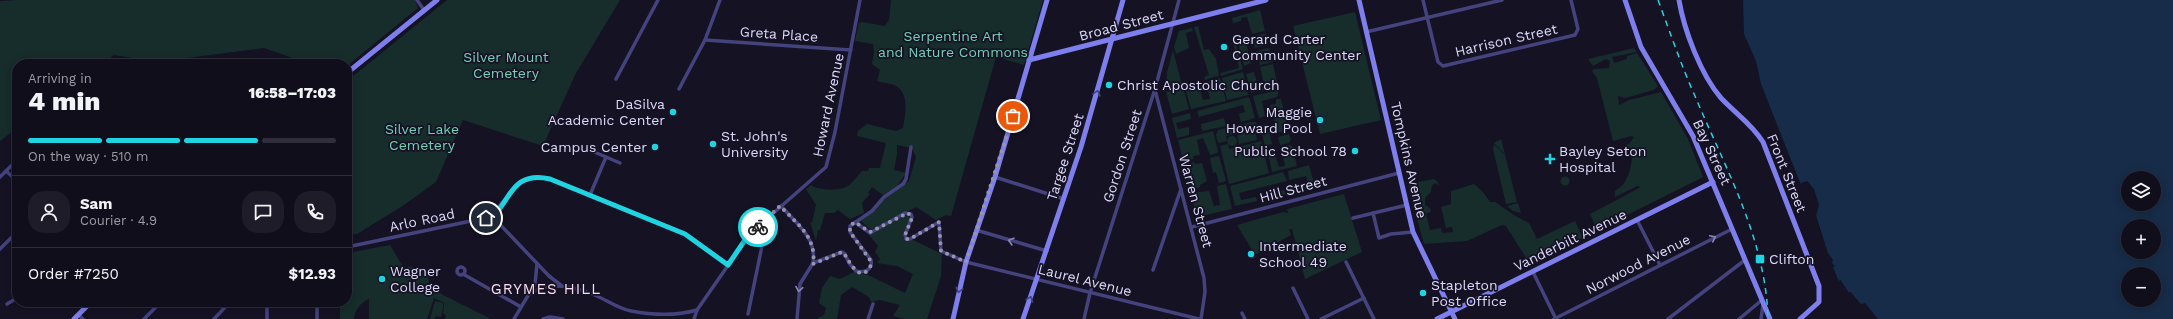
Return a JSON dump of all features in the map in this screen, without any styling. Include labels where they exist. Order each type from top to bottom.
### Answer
[{"type":"street","points":[[417,0],[424,10]]},
{"type":"street","points":[[352,69],[437,0]]},
{"type":"street","points":[[616,79],[658,0]]},
{"type":"street","points":[[678,89],[705,40],[720,0]]},
{"type":"street","name":"Howard Avenue","points":[[694,319],[697,310],[728,265],[753,233],[780,206],[824,169],[828,162],[860,0]]},
{"type":"street","points":[[953,319],[966,262],[995,177],[1047,0]]},
{"type":"street","name":"Targee Street","points":[[1023,319],[1038,279],[1089,120],[1123,0]]},
{"type":"street","name":"Gordon Street","points":[[1084,319],[1090,292],[1155,89],[1179,0]]},
{"type":"street","name":"Broad Street","points":[[1029,60],[1266,0]]},
{"type":"street","name":"Tompkins Avenue","points":[[1359,0],[1413,232],[1455,319]]},
{"type":"street","points":[[1423,0],[1427,17]]},
{"type":"street","points":[[1366,32],[1502,0]]},
{"type":"street","name":"Harrison Street","points":[[1427,17],[1439,65],[1468,60],[1577,34],[1578,30],[1571,0]]},
{"type":"street","name":"Bay Street","points":[[1624,0],[1641,47],[1693,136],[1770,319]]},
{"type":"street","name":"Front Street","points":[[1680,0],[1686,28],[1711,84],[1721,98],[1753,127],[1763,142],[1819,286],[1820,302],[1800,319]]},
{"type":"street","name":"Greta Place","points":[[705,40],[851,50]]},
{"type":"street","name":"Warren Street","points":[[1155,89],[1204,278],[1204,302],[1200,319]]},
{"type":"street","points":[[813,264],[842,252],[845,254],[848,263],[856,271],[864,272],[868,269],[871,264],[870,260],[849,230],[850,226],[872,211],[884,197],[902,184],[906,179],[911,147]]},
{"type":"street","points":[[592,151],[620,163]]},
{"type":"street","points":[[590,196],[606,157]]},
{"type":"street","points":[[0,177],[12,165]]},
{"type":"street","points":[[6,171],[12,176]]},
{"type":"street","name":"Hill Street","points":[[1192,227],[1399,173]]},
{"type":"street","points":[[995,177],[1064,199]]},
{"type":"street","points":[[567,288],[556,283],[492,216],[517,184],[532,178],[550,179],[685,234],[728,265]]},
{"type":"street","name":"Vanderbilt Avenue","points":[[1437,319],[1713,182]]},
{"type":"street","points":[[1153,270],[1181,188]]},
{"type":"street","points":[[1353,218],[1407,205]]},
{"type":"street","points":[[780,206],[812,242],[814,253],[813,264],[800,284],[797,319]]},
{"type":"street","points":[[1373,213],[1378,238],[1391,234],[1413,232]]},
{"type":"street","name":"Laurel Avenue","points":[[855,222],[870,232],[906,214],[910,214],[912,218],[905,235],[908,240],[939,222],[941,251],[966,262],[1200,319]]},
{"type":"street","name":"Arlo Road","points":[[352,246],[492,216]]},
{"type":"street","points":[[1637,220],[1660,265]]},
{"type":"street","name":"Norwood Avenue","points":[[1555,319],[1732,229]]},
{"type":"street","points":[[976,230],[1047,250]]},
{"type":"street","points":[[748,314],[762,246],[761,240],[753,233]]},
{"type":"street","points":[[0,249],[12,237]]},
{"type":"street","points":[[1668,319],[1746,260]]},
{"type":"street","points":[[1346,262],[1374,319]]},
{"type":"street","points":[[514,319],[530,294],[537,278],[537,264]]},
{"type":"street","points":[[1533,272],[1555,319]]},
{"type":"street","points":[[463,274],[522,307]]},
{"type":"street","points":[[530,294],[542,287],[567,288],[590,293],[630,311],[674,315],[697,310]]},
{"type":"street","points":[[1293,288],[1308,319]]},
{"type":"street","points":[[1321,319],[1364,298]]},
{"type":"street","points":[[7,304],[12,301]]},
{"type":"street","points":[[1739,319],[1763,302]]},
{"type":"street","points":[[1761,319],[1763,302]]},
{"type":"street","points":[[868,319],[872,304]]},
{"type":"street","points":[[74,319],[86,307]]},
{"type":"street","points":[[144,319],[156,307]]},
{"type":"street","points":[[214,319],[225,307]]},
{"type":"street","points":[[267,307],[267,319]]},
{"type":"street","points":[[316,319],[317,307]]},
{"type":"street","points":[[1242,313],[1245,319]]},
{"type":"street","points":[[79,315],[83,319]]},
{"type":"street","points":[[674,315],[678,319]]},
{"type":"street","points":[[543,319],[550,317],[563,319]]},
{"type":"green space","points":[[415,0],[418,8],[352,62],[352,59],[296,59],[264,48],[180,59],[139,59],[114,55],[109,59],[12,59],[12,132],[0,141],[0,1]]},
{"type":"green space","name":"Silver Mount Cemetery","points":[[447,0],[620,0],[575,75],[543,146],[463,120],[436,182],[401,207],[357,234],[352,234],[352,77]]},
{"type":"green space","name":"Serpentine Art and Nature Commons","points":[[891,0],[1043,0],[1024,65],[996,57],[951,216],[946,215],[936,220],[916,207],[871,230],[861,221],[876,209],[884,198],[909,181],[916,157],[912,148],[897,145],[894,170],[906,173],[897,186],[883,195],[872,187],[868,193],[870,194],[862,203],[864,213],[850,219],[838,210],[834,213],[825,213],[820,230],[818,230],[816,241],[810,222],[812,223],[816,205],[806,189],[811,185],[822,189],[843,188],[850,184],[862,171],[868,171],[869,168],[880,168],[886,143],[857,136],[858,131],[867,124],[896,131],[903,128],[906,105],[903,94],[894,85],[877,81],[880,70],[872,64],[874,52],[873,44],[855,41],[859,23],[862,22],[885,26],[889,20]]},
{"type":"green space","points":[[1260,10],[1265,31],[1252,34],[1247,17],[1241,18],[1241,21],[1233,23],[1232,18]]},
{"type":"green space","points":[[1355,12],[1381,120],[1320,134],[1293,26]]},
{"type":"green space","points":[[1198,26],[1204,50],[1209,49],[1216,59],[1219,76],[1215,77],[1214,74],[1214,77],[1205,80],[1204,77],[1209,75],[1194,27]]},
{"type":"green space","points":[[1192,28],[1193,31],[1186,33],[1189,48],[1176,54],[1174,47],[1179,31]]},
{"type":"green space","points":[[1266,33],[1268,44],[1255,48],[1252,37]]},
{"type":"green space","points":[[1235,41],[1243,69],[1221,76],[1220,73],[1239,68],[1233,42]]},
{"type":"green space","points":[[1246,42],[1251,63],[1244,66],[1238,43]]},
{"type":"green space","points":[[1269,48],[1273,62],[1260,65],[1256,51]]},
{"type":"green space","points":[[1634,48],[1637,52],[1612,57],[1614,63],[1627,59],[1627,56],[1637,53],[1658,86],[1654,90],[1625,98],[1618,96],[1619,105],[1629,100],[1661,92],[1688,139],[1703,177],[1597,230],[1590,214],[1641,187],[1637,186],[1615,197],[1615,191],[1623,185],[1631,167],[1632,158],[1625,145],[1629,144],[1634,137],[1631,136],[1613,141],[1597,78],[1592,71],[1594,69],[1609,68],[1610,61],[1606,59],[1593,66],[1588,59]]},
{"type":"green space","points":[[1173,50],[1182,85],[1166,90],[1167,72]]},
{"type":"green space","points":[[1273,64],[1278,87],[1251,93],[1246,74],[1254,72],[1258,86],[1264,84],[1260,67]]},
{"type":"green space","points":[[1243,72],[1249,95],[1227,100],[1222,78]]},
{"type":"green space","points":[[1220,78],[1226,101],[1191,109],[1186,91],[1189,90],[1188,87],[1199,86],[1203,100],[1210,99],[1206,82]]},
{"type":"green space","points":[[1183,87],[1189,109],[1172,114],[1166,92]]},
{"type":"green space","points":[[1279,90],[1277,97],[1262,101],[1265,116],[1259,118],[1253,96]]},
{"type":"green space","points":[[1249,97],[1255,118],[1241,122],[1239,114],[1245,112],[1243,105],[1199,117],[1197,111]]},
{"type":"green space","points":[[1276,99],[1281,99],[1284,112],[1283,114],[1273,117],[1270,105],[1276,104]]},
{"type":"green space","points":[[1190,113],[1191,119],[1176,123],[1178,129],[1189,127],[1189,135],[1177,138],[1172,118]]},
{"type":"green space","points":[[1283,116],[1286,118],[1288,130],[1277,133],[1274,119]]},
{"type":"green space","points":[[1224,118],[1226,126],[1202,131],[1201,124]]},
{"type":"green space","points":[[1256,122],[1258,128],[1226,136],[1227,141],[1218,143],[1216,135],[1218,130]]},
{"type":"green space","points":[[1267,124],[1272,144],[1265,146],[1260,125]]},
{"type":"green space","points":[[1255,130],[1257,140],[1239,144],[1237,135]]},
{"type":"green space","points":[[1213,131],[1218,151],[1217,153],[1210,155],[1203,138],[1197,140],[1200,155],[1193,156],[1194,159],[1183,161],[1178,140]]},
{"type":"green space","points":[[1289,134],[1291,140],[1289,143],[1280,145],[1278,137]]},
{"type":"green space","points":[[1230,136],[1234,136],[1236,137],[1236,145],[1230,146],[1227,143],[1227,139]]},
{"type":"green space","points":[[1501,139],[1505,154],[1494,143]]},
{"type":"green space","points":[[1261,141],[1269,173],[1229,184],[1220,146],[1228,144],[1229,149]]},
{"type":"green space","points":[[1494,144],[1505,155],[1517,202],[1506,204],[1493,149]]},
{"type":"green space","points":[[1292,146],[1297,166],[1272,172],[1268,153],[1274,152],[1279,167],[1285,166],[1281,147]]},
{"type":"green space","points":[[1219,156],[1226,181],[1219,183],[1216,172],[1213,173],[1210,158]]},
{"type":"green space","points":[[1194,162],[1195,164],[1202,163],[1207,181],[1200,185],[1200,187],[1190,190],[1184,165]]},
{"type":"green space","points":[[1309,165],[1315,187],[1293,192],[1292,187],[1308,183],[1306,176],[1289,180],[1288,171]]},
{"type":"green space","points":[[1283,172],[1287,181],[1239,193],[1241,200],[1256,197],[1257,201],[1235,206],[1230,186]]},
{"type":"green space","points":[[1565,176],[1570,181],[1565,186],[1560,181]]},
{"type":"green space","points":[[1434,179],[1438,182],[1439,186],[1436,183],[1432,185],[1431,192],[1425,198],[1425,205],[1430,208],[1431,212],[1416,217],[1408,184]]},
{"type":"green space","points":[[1226,184],[1232,209],[1197,217],[1191,193],[1209,191],[1214,206],[1220,205],[1217,186]]},
{"type":"green space","points":[[1474,184],[1483,192],[1490,202],[1495,202],[1529,223],[1537,239],[1575,221],[1583,238],[1530,264],[1506,226],[1502,225],[1467,241],[1424,244],[1417,218],[1426,214],[1430,230],[1441,228],[1442,233],[1453,232],[1452,227],[1446,228],[1441,207],[1451,204],[1451,191]]},
{"type":"green space","points":[[1284,190],[1286,194],[1265,200],[1264,195]]},
{"type":"green space","points":[[1344,194],[1362,252],[1305,279],[1292,229],[1289,229],[1291,235],[1255,255],[1237,225],[1283,212],[1288,213],[1287,209]]},
{"type":"green space","points":[[1518,203],[1521,213],[1513,211],[1507,206]]},
{"type":"green space","points":[[908,215],[910,218],[903,237],[905,241],[913,240],[942,254],[941,276],[927,319],[905,319],[893,316],[900,305],[880,300],[871,302],[869,297],[852,287],[841,295],[837,319],[816,319],[824,315],[826,308],[819,303],[822,288],[830,276],[840,279],[854,272],[868,275],[905,293],[913,274],[897,266],[877,263],[880,259],[875,252],[878,246],[869,235],[903,216]]},
{"type":"green space","name":"Wagner College","points":[[390,245],[405,270],[409,266],[426,273],[429,280],[428,285],[443,295],[491,319],[445,319],[446,315],[443,314],[444,303],[434,298],[427,319],[369,319],[369,299],[358,307],[354,319],[340,319],[340,307],[352,307],[352,252]]},
{"type":"green space","points":[[435,301],[443,303],[441,317],[436,316],[434,319],[430,319]]},
{"type":"water","points":[[1743,0],[2173,0],[2173,319],[1871,319],[1851,292],[1849,293],[1840,279],[1839,282],[1833,267],[1835,266],[1832,263],[1833,260],[1828,253],[1816,216],[1812,188],[1805,183],[1801,185],[1761,84],[1756,61],[1744,34]]},
{"type":"water","name":"Maggie Howard Pool","points":[[1322,114],[1324,125],[1319,126],[1316,115]]},
{"type":"pier","points":[[1807,181],[1814,189],[1819,205],[1816,216],[1825,244],[1814,217],[1813,202],[1808,196],[1810,189],[1805,185],[1802,187],[1801,183]]},
{"type":"pier","points":[[1850,292],[1861,304],[1865,303],[1878,319],[1869,319],[1850,295],[1847,294]]},
{"type":"railway","points":[[1658,0],[1685,72],[1731,177],[1752,232],[1766,289],[1768,319]]},
{"type":"way so far","points":[[758,227],[780,206],[812,242],[814,253],[813,264],[844,252],[848,263],[856,271],[864,272],[871,264],[870,260],[850,232],[850,226],[855,222],[864,230],[872,232],[908,213],[912,215],[912,218],[905,235],[906,239],[910,239],[935,222],[939,222],[941,251],[966,262],[995,177],[1013,116]]},
{"type":"place","name":"Gerard Carter Community Center","points":[[1224,47]]},
{"type":"place","name":"Christ Apostolic Church","points":[[1109,85]]},
{"type":"place","name":"DaSilva Academic Center","points":[[673,112]]},
{"type":"place","name":"Maggie Howard Pool","points":[[1320,120]]},
{"type":"place","name":"St. John's University","points":[[713,144]]},
{"type":"place","name":"Campus Center","points":[[655,147]]},
{"type":"place","name":"Public School 78","points":[[1355,151]]},
{"type":"place","name":"Bayley Seton Hospital","points":[[1550,159]]},
{"type":"place","name":"Intermediate School 49","points":[[1251,254]]},
{"type":"place","name":"Clifton","points":[[1760,259]]},
{"type":"place","name":"Wagner College","points":[[382,279]]},
{"type":"place","name":"Stapleton Post Office","points":[[1423,293]]},
{"type":"district","name":"GRYMES HILL","points":[[546,289]]},
{"type":"route","points":[[486,218],[492,216],[517,184],[532,178],[545,177],[685,234],[728,265],[745,240],[758,227]]},
{"type":"park label","name":"Silver Lake Cemetery","points":[[422,138]]}]
